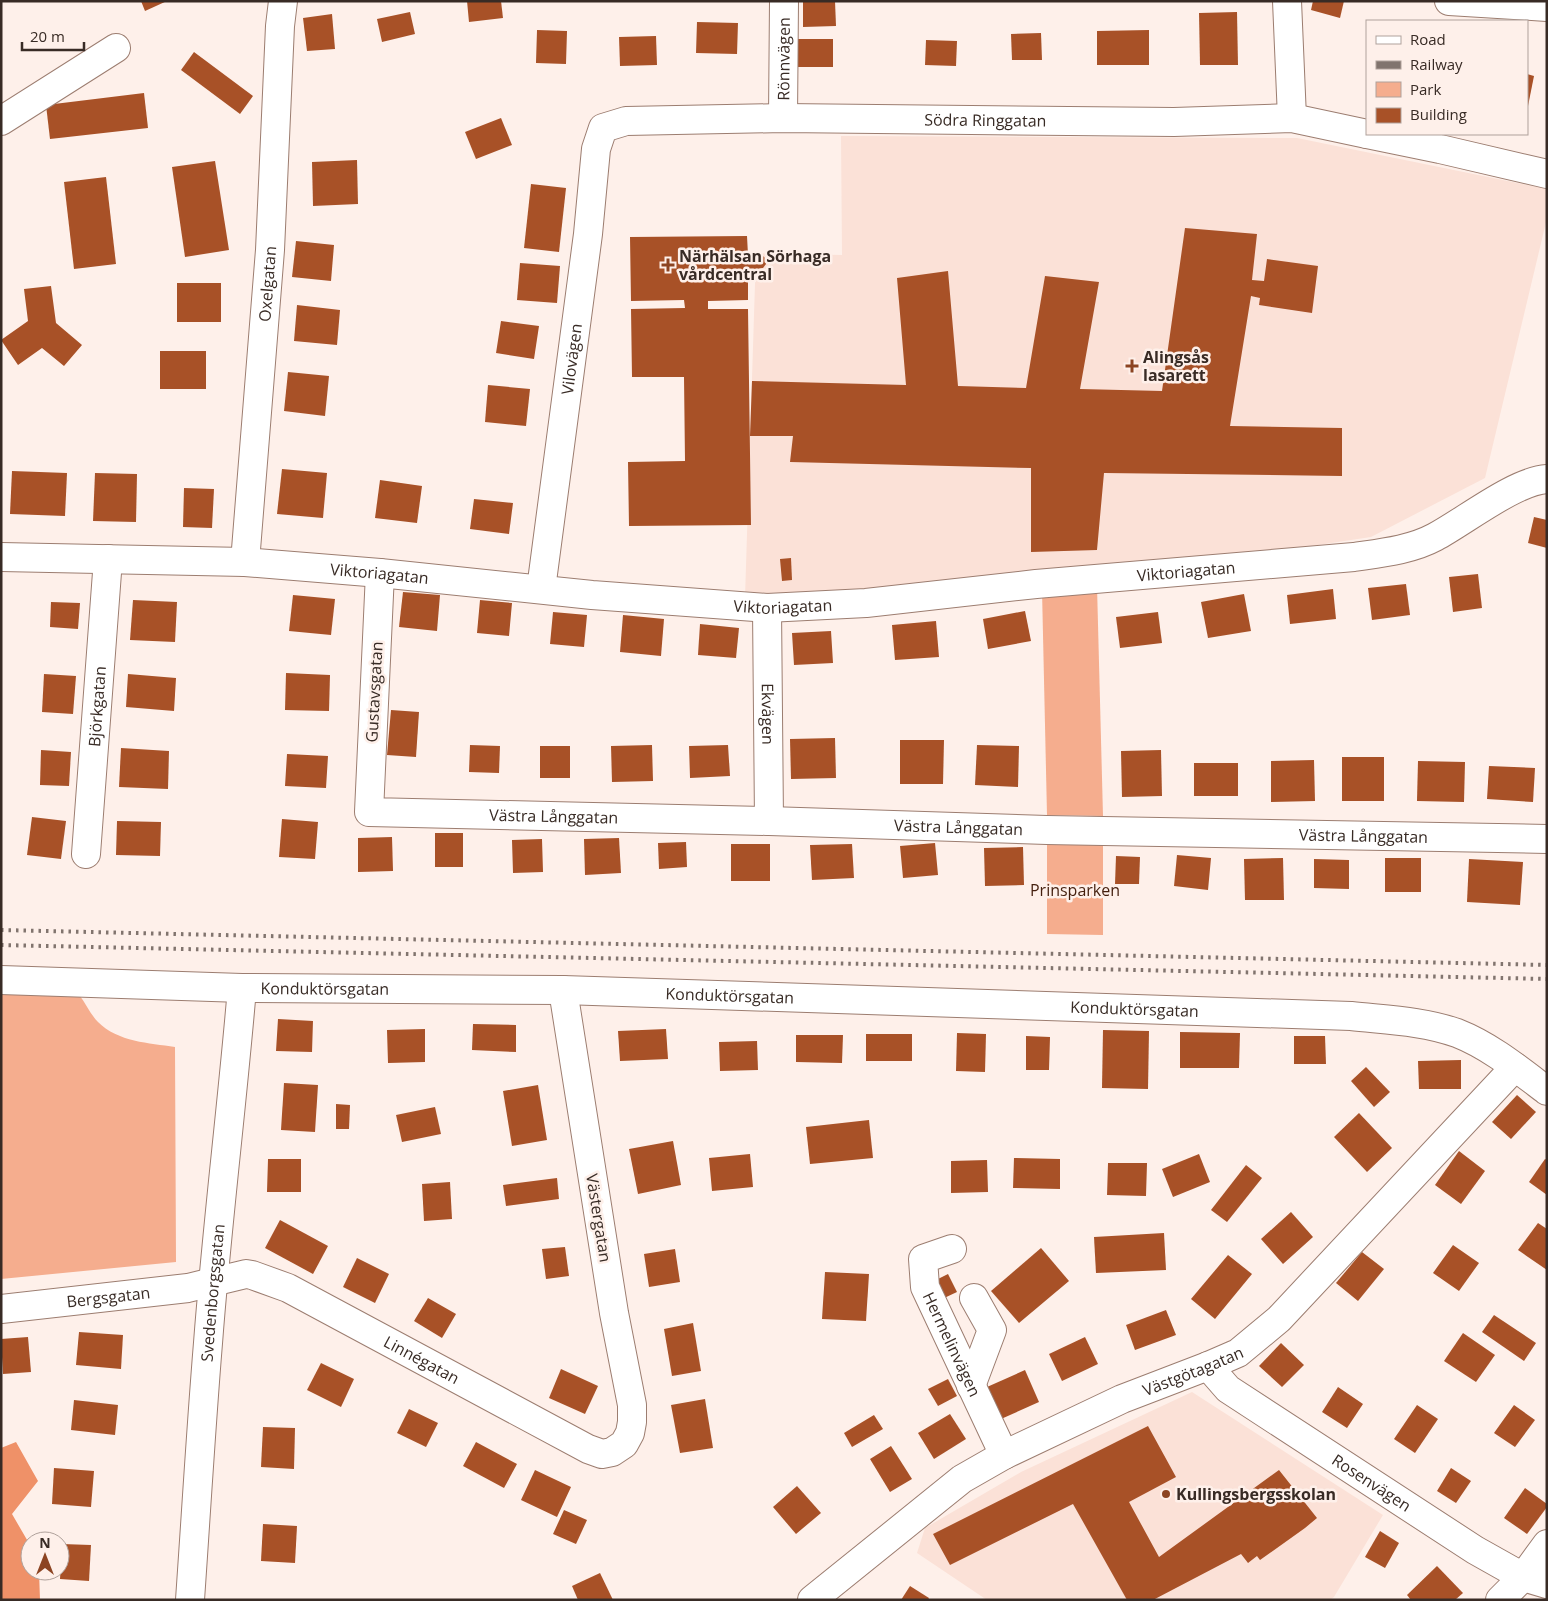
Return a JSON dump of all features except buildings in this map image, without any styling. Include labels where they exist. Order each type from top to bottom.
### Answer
[{"type":"street","name":"Rönnvägen","points":[[783,118],[784,1]]},
{"type":"street","points":[[1287,1],[1292,118]]},
{"type":"street","points":[[1449,1],[1547,7]]},
{"type":"street","name":"Oxelgatan","points":[[245,562],[270,250],[282,4]]},
{"type":"street","points":[[1,121],[116,48]]},
{"type":"street","name":"Södra Ringgatan","points":[[603,128],[626,121],[783,118],[1174,122],[1292,118],[1366,134]]},
{"type":"street","name":"Vilovägen","points":[[541,590],[588,234],[596,149],[603,128]]},
{"type":"street","name":"Södra Ringgatan","points":[[1372,135],[1547,174]]},
{"type":"street","name":"Viktoriagatan","points":[[1,558],[245,562],[380,573],[541,590],[767,608],[866,603],[1036,584],[1354,557],[1399,550],[1434,538],[1525,484],[1547,480]]},
{"type":"street","name":"Björkgatan","points":[[86,854],[108,559]]},
{"type":"street","name":"Gustavsgatan","points":[[369,812],[380,573]]},
{"type":"street","name":"Ekvägen","points":[[767,608],[769,821]]},
{"type":"street","name":"Västra Långgatan","points":[[369,812],[769,821],[1047,830],[1547,839]]},
{"type":"street","name":"Konduktörsgatan","points":[[1,980],[242,988],[563,990],[1352,1016],[1414,1022],[1457,1034],[1493,1051],[1547,1091]]},
{"type":"street","name":"Svedenborgsgatan","points":[[190,1600],[214,1283],[233,1101],[242,988]]},
{"type":"street","name":"Västergatan","points":[[563,990],[612,1303],[632,1405],[630,1433],[624,1444]]},
{"type":"street","name":"Västgötagatan","points":[[812,1600],[962,1479],[1004,1456],[1122,1399],[1238,1353],[1279,1319],[1515,1067]]},
{"type":"street","name":"Hermelinvägen","points":[[952,1249],[923,1259],[924,1287],[1004,1456]]},
{"type":"street","name":"Linnégatan","points":[[214,1283],[246,1274],[288,1288],[588,1449],[602,1454],[612,1452],[624,1444]]},
{"type":"street","name":"Bergsgatan","points":[[1,1309],[140,1294],[214,1283]]},
{"type":"street","points":[[971,1386],[992,1330],[974,1298]]},
{"type":"street","name":"Rosenvägen","points":[[1208,1366],[1228,1389],[1475,1550],[1535,1580]]},
{"type":"street","points":[[1500,1600],[1535,1580],[1547,1544]]},
{"type":"shaded area","name":"Alingsås lasarett","points":[[841,136],[1297,138],[1547,189],[1547,218],[1485,478],[1371,537],[1141,572],[745,597],[756,253],[842,255]]},
{"type":"shaded area","name":"Kullingsbergsskolan","points":[[1192,1392],[1383,1515],[1334,1597],[1330,1600],[987,1600],[917,1553],[925,1528],[1021,1472]]},
{"type":"shaded area","points":[[16,1442],[38,1481],[12,1514],[22,1531],[20,1531],[20,1581],[39,1581],[40,1600],[1,1600],[1,1448]]},
{"type":"green space","points":[[1097,586],[1103,816],[1047,815],[1042,590]]},
{"type":"green space","name":"Prinsparken","points":[[1047,845],[1103,845],[1103,935],[1047,934]]},
{"type":"green space","points":[[1,992],[80,996],[98,1022],[115,1034],[144,1043],[175,1047],[176,1262],[1,1279]]},
{"type":"railway","points":[[1,930],[1547,965]]},
{"type":"railway","points":[[1,945],[1547,979]]},
{"type":"place","name":"Närhälsan Sörhaga vårdcentral","points":[[668,265]]},
{"type":"place","name":"Alingsås lasarett","points":[[1132,366]]},
{"type":"place","name":"Kullingsbergsskolan","points":[[1166,1494]]}]
